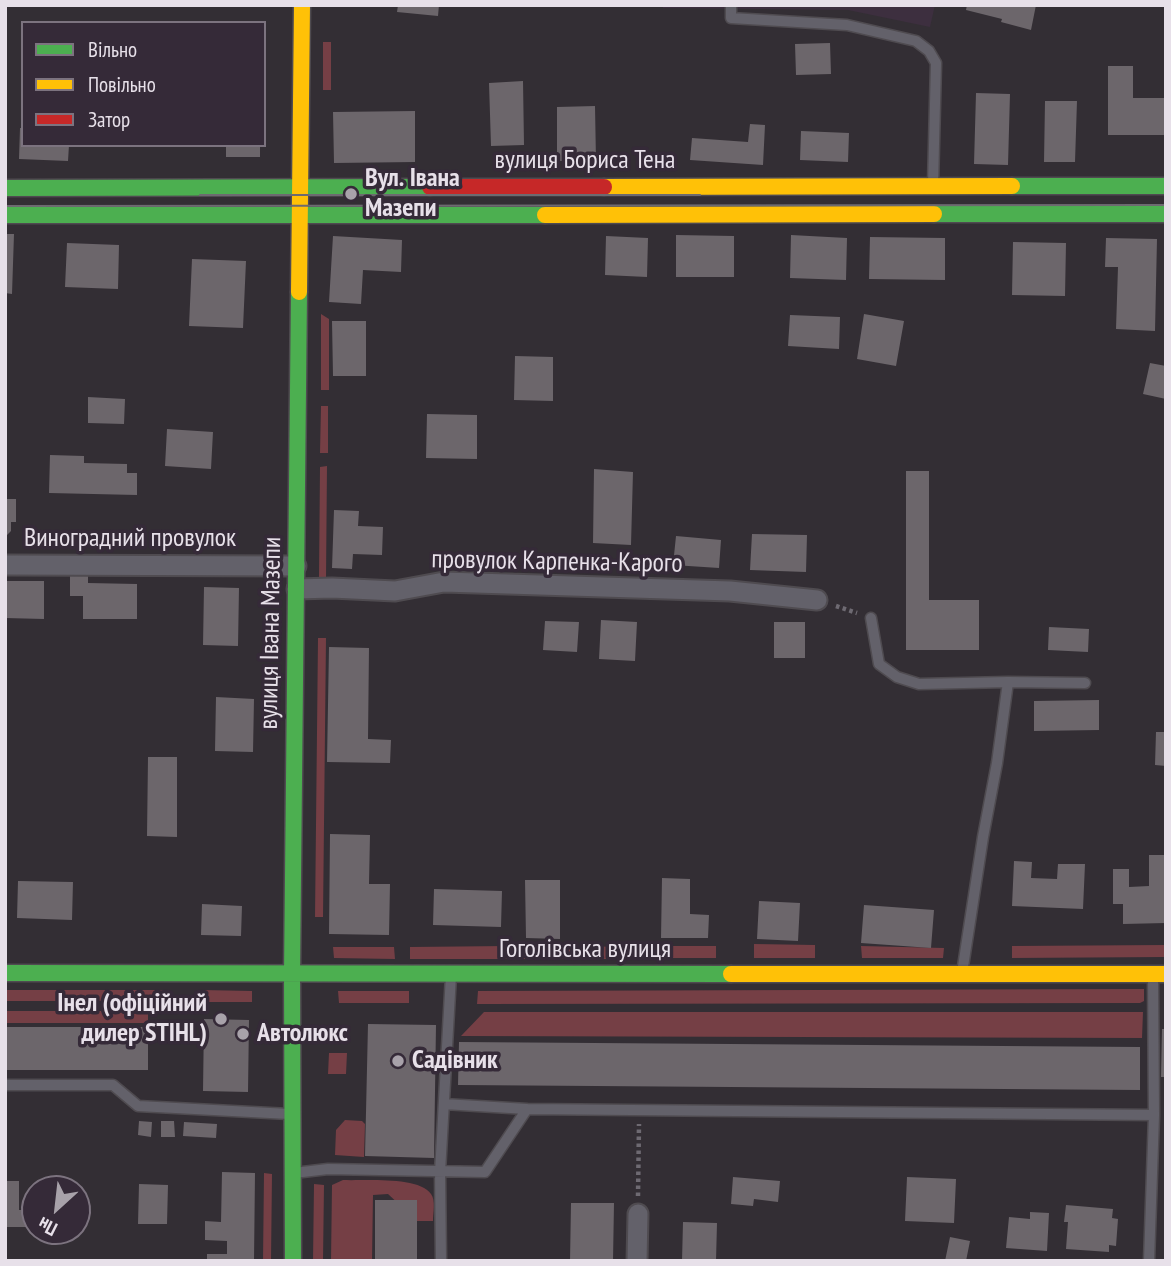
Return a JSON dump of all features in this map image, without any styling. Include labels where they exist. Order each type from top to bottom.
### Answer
[{"type":"street","name":"вулиця Івана Мазепи","points":[[293,1261],[292,974],[302,5]]},
{"type":"street","name":"вулиця Бориса Тена","points":[[5,188],[1166,186]]},
{"type":"street","name":"вулиця Бориса Тена","points":[[5,215],[1166,214]]},
{"type":"street","name":"Виноградний провулок","points":[[5,565],[296,566]]},
{"type":"street","name":"провулок Карпенка-Карого","points":[[297,589],[395,591],[444,582],[730,591],[817,600]]},
{"type":"street","name":"Гоголівська вулиця","points":[[5,973],[1159,974]]},
{"type":"street","points":[[637,1261],[638,1214]]},
{"type":"lane","points":[[731,5],[731,18],[847,25],[916,41],[929,51],[936,63],[933,186]]},
{"type":"lane","points":[[872,618],[879,664],[897,677],[919,684],[1086,683]]},
{"type":"lane","points":[[962,974],[1008,682]]},
{"type":"lane","points":[[441,1261],[440,1172],[451,974]]},
{"type":"lane","points":[[1149,1261],[1159,974]]},
{"type":"lane","points":[[5,1085],[113,1085],[138,1106],[293,1114]]},
{"type":"lane","points":[[444,1104],[527,1109],[1154,1115]]},
{"type":"lane","points":[[293,1173],[328,1169],[485,1171],[527,1109]]},
{"type":"path","points":[[817,600],[872,618]]},
{"type":"path","points":[[638,1214],[639,1110]]},
{"type":"shaded area","points":[[663,5],[935,5],[930,27],[848,10],[663,8]]},
{"type":"shaded area","points":[[323,42],[331,42],[331,90],[323,90]]},
{"type":"shaded area","points":[[321,314],[329,319],[329,390],[321,390]]},
{"type":"shaded area","points":[[321,406],[328,406],[328,453],[320,453]]},
{"type":"shaded area","points":[[327,466],[326,579],[319,578],[320,467]]},
{"type":"shaded area","points":[[318,638],[326,638],[323,917],[315,917]]},
{"type":"shaded area","points":[[754,944],[815,945],[815,958],[754,958]]},
{"type":"shaded area","points":[[1166,945],[1166,957],[1012,958],[1012,946]]},
{"type":"shaded area","points":[[507,946],[507,959],[410,959],[410,947]]},
{"type":"shaded area","points":[[636,946],[637,959],[586,959],[586,947]]},
{"type":"shaded area","points":[[653,946],[716,946],[716,958],[653,958]]},
{"type":"shaded area","points":[[861,946],[944,948],[943,958],[862,958]]},
{"type":"shaded area","points":[[333,947],[394,947],[395,959],[334,958]]},
{"type":"shaded area","points":[[521,947],[571,947],[571,959],[521,959]]},
{"type":"shaded area","points":[[1144,989],[1144,1001],[1140,1003],[477,1004],[478,991]]},
{"type":"shaded area","points":[[5,990],[167,990],[167,1001],[5,1001]]},
{"type":"shaded area","points":[[202,990],[252,991],[252,1002],[202,1002]]},
{"type":"shaded area","points":[[338,991],[409,991],[409,1003],[339,1003]]},
{"type":"shaded area","points":[[5,1011],[148,1011],[148,1023],[5,1023]]},
{"type":"shaded area","points":[[484,1012],[1143,1012],[1142,1038],[461,1036]]},
{"type":"shaded area","points":[[329,1053],[347,1053],[346,1074],[328,1074]]},
{"type":"shaded area","points":[[345,1120],[362,1121],[365,1124],[364,1157],[335,1155],[336,1130]]},
{"type":"shaded area","points":[[264,1173],[272,1174],[271,1261],[263,1261]]},
{"type":"shaded area","points":[[343,1180],[403,1182],[425,1188],[433,1200],[433,1221],[417,1221],[388,1194],[373,1195],[372,1261],[331,1261],[332,1185]]},
{"type":"shaded area","points":[[314,1184],[324,1185],[323,1261],[313,1261]]},
{"type":"building","points":[[398,5],[439,5],[438,16],[397,12]]},
{"type":"building","points":[[967,5],[1036,5],[1031,30],[966,10]]},
{"type":"building","points":[[830,43],[831,74],[796,75],[795,44]]},
{"type":"building","points":[[1108,66],[1133,66],[1133,98],[1166,98],[1166,135],[1108,135]]},
{"type":"building","points":[[523,81],[524,145],[491,146],[489,83]]},
{"type":"building","points":[[976,93],[1010,94],[1008,165],[974,164]]},
{"type":"building","points":[[1045,101],[1077,101],[1075,162],[1044,162]]},
{"type":"building","points":[[595,106],[596,161],[557,161],[557,107]]},
{"type":"building","points":[[415,111],[415,162],[334,163],[333,112]]},
{"type":"building","points":[[750,124],[765,125],[763,165],[690,160],[692,138],[748,142]]},
{"type":"building","points":[[20,128],[21,147],[69,147],[68,161],[19,159]]},
{"type":"building","points":[[801,131],[849,133],[848,162],[800,160]]},
{"type":"building","points":[[226,147],[260,147],[260,157],[226,157]]},
{"type":"building","points":[[5,234],[14,234],[12,294],[5,293]]},
{"type":"building","points":[[676,235],[734,236],[734,277],[676,277]]},
{"type":"building","points":[[791,235],[847,238],[846,280],[790,278]]},
{"type":"building","points":[[333,236],[402,240],[401,272],[363,270],[361,304],[329,302]]},
{"type":"building","points":[[606,236],[648,238],[647,277],[605,275]]},
{"type":"building","points":[[870,237],[945,238],[945,280],[869,279]]},
{"type":"building","points":[[1106,238],[1157,239],[1155,331],[1116,329],[1118,267],[1105,267]]},
{"type":"building","points":[[1013,242],[1066,243],[1065,296],[1012,295]]},
{"type":"building","points":[[67,243],[119,245],[118,289],[65,287]]},
{"type":"building","points":[[192,259],[246,261],[243,328],[189,326]]},
{"type":"building","points":[[864,314],[904,321],[896,366],[857,359]]},
{"type":"building","points":[[790,315],[840,317],[839,349],[788,346]]},
{"type":"building","points":[[332,321],[366,321],[366,376],[333,376]]},
{"type":"building","points":[[515,356],[553,357],[553,401],[514,400]]},
{"type":"building","points":[[1150,363],[1166,366],[1166,399],[1143,394]]},
{"type":"building","points":[[88,397],[125,399],[124,424],[88,423]]},
{"type":"building","points":[[427,414],[477,415],[477,459],[426,458]]},
{"type":"building","points":[[167,429],[213,432],[211,469],[165,466]]},
{"type":"building","points":[[50,455],[84,456],[84,463],[127,464],[127,473],[137,473],[137,495],[49,493]]},
{"type":"building","points":[[594,469],[633,472],[631,545],[593,543]]},
{"type":"building","points":[[906,471],[929,471],[929,600],[979,600],[979,650],[906,650]]},
{"type":"building","points":[[5,499],[16,499],[16,522],[11,522],[11,531],[5,537]]},
{"type":"building","points":[[334,510],[359,511],[358,526],[383,527],[382,555],[353,554],[352,569],[332,568]]},
{"type":"building","points":[[752,534],[807,535],[806,572],[750,570]]},
{"type":"building","points":[[676,536],[721,540],[719,568],[673,565]]},
{"type":"building","points":[[70,575],[88,575],[88,583],[137,584],[137,619],[83,619],[83,596],[70,596]]},
{"type":"building","points":[[5,581],[44,581],[44,619],[5,618]]},
{"type":"building","points":[[204,587],[239,588],[238,646],[203,645]]},
{"type":"building","points":[[601,620],[637,622],[635,661],[599,659]]},
{"type":"building","points":[[545,621],[579,622],[577,652],[543,650]]},
{"type":"building","points":[[774,622],[805,622],[805,658],[774,658]]},
{"type":"building","points":[[1049,627],[1089,629],[1088,652],[1048,650]]},
{"type":"building","points":[[329,647],[369,648],[368,739],[391,740],[390,763],[327,762]]},
{"type":"building","points":[[216,697],[254,699],[253,752],[215,751]]},
{"type":"building","points":[[1099,700],[1099,730],[1034,731],[1034,701]]},
{"type":"building","points":[[1156,732],[1166,732],[1166,766],[1155,765]]},
{"type":"building","points":[[148,757],[177,757],[177,837],[147,836]]},
{"type":"building","points":[[330,834],[370,835],[369,884],[390,884],[389,935],[329,934]]},
{"type":"building","points":[[1149,855],[1166,855],[1166,923],[1123,924],[1123,904],[1113,904],[1113,869],[1129,869],[1129,887],[1149,886]]},
{"type":"building","points":[[1014,861],[1032,862],[1031,878],[1057,879],[1058,864],[1085,864],[1083,909],[1012,906]]},
{"type":"building","points":[[662,878],[690,879],[690,914],[709,915],[708,938],[661,938]]},
{"type":"building","points":[[525,880],[560,880],[560,939],[526,938]]},
{"type":"building","points":[[18,881],[73,882],[72,920],[17,918]]},
{"type":"building","points":[[434,889],[502,891],[501,927],[433,925]]},
{"type":"building","points":[[759,901],[800,903],[798,941],[757,939]]},
{"type":"building","points":[[202,904],[242,906],[241,936],[201,935]]},
{"type":"building","points":[[864,905],[934,910],[931,948],[861,943]]},
{"type":"building","points":[[204,1019],[249,1020],[248,1092],[203,1091]]},
{"type":"building","points":[[368,1024],[436,1025],[434,1158],[365,1156]]},
{"type":"building","points":[[5,1027],[148,1027],[148,1070],[5,1070]]},
{"type":"building","points":[[1162,1029],[1166,1029],[1166,1077],[1161,1077]]},
{"type":"building","points":[[459,1042],[1140,1047],[1140,1090],[458,1085]]},
{"type":"building","points":[[139,1121],[152,1122],[151,1137],[138,1135]]},
{"type":"building","points":[[161,1121],[174,1121],[175,1137],[161,1137]]},
{"type":"building","points":[[184,1122],[217,1124],[216,1138],[183,1136]]},
{"type":"building","points":[[222,1172],[255,1173],[254,1261],[207,1261],[207,1254],[227,1254],[227,1241],[205,1240],[205,1221],[221,1222]]},
{"type":"building","points":[[733,1177],[780,1181],[778,1202],[754,1199],[753,1206],[731,1204]]},
{"type":"building","points":[[907,1177],[956,1179],[954,1223],[905,1221]]},
{"type":"building","points":[[5,1181],[19,1181],[21,1227],[5,1227]]},
{"type":"building","points":[[139,1184],[168,1185],[167,1224],[138,1224]]},
{"type":"building","points":[[375,1200],[417,1200],[417,1261],[375,1261]]},
{"type":"building","points":[[571,1203],[614,1203],[613,1261],[570,1261]]},
{"type":"building","points":[[1066,1205],[1113,1209],[1112,1218],[1118,1219],[1116,1246],[1109,1245],[1109,1252],[1066,1249]]},
{"type":"building","points":[[1030,1212],[1049,1213],[1047,1251],[1006,1248],[1009,1217],[1030,1219]]},
{"type":"building","points":[[683,1222],[717,1223],[716,1261],[682,1261]]},
{"type":"building","points":[[950,1237],[970,1241],[966,1261],[945,1261]]},
{"type":"tram line","points":[[200,195],[700,195]]},
{"type":"tram line","points":[[5,206],[1166,205]]},
{"type":"traffic: fast","points":[[1012,186],[1166,186]]},
{"type":"traffic: fast","points":[[5,188],[430,187]]},
{"type":"traffic: fast","points":[[934,214],[1166,214]]},
{"type":"traffic: fast","points":[[5,215],[545,215]]},
{"type":"traffic: fast","points":[[293,1261],[292,974],[299,292]]},
{"type":"traffic: fast","points":[[5,973],[731,974]]},
{"type":"traffic: slow","points":[[299,292],[302,5]]},
{"type":"traffic: slow","points":[[604,187],[1012,186]]},
{"type":"traffic: slow","points":[[545,215],[934,214]]},
{"type":"traffic: slow","points":[[731,974],[1166,974]]},
{"type":"traffic: jam","points":[[430,187],[604,187]]},
{"type":"place","name":"Вул. Івана Мазепи","points":[[351,194]]},
{"type":"place","name":"Інел (офіційний дилер STIHL)","points":[[221,1019]]},
{"type":"place","name":"Автолюкс","points":[[243,1034]]},
{"type":"place","name":"Садівник","points":[[398,1061]]}]
